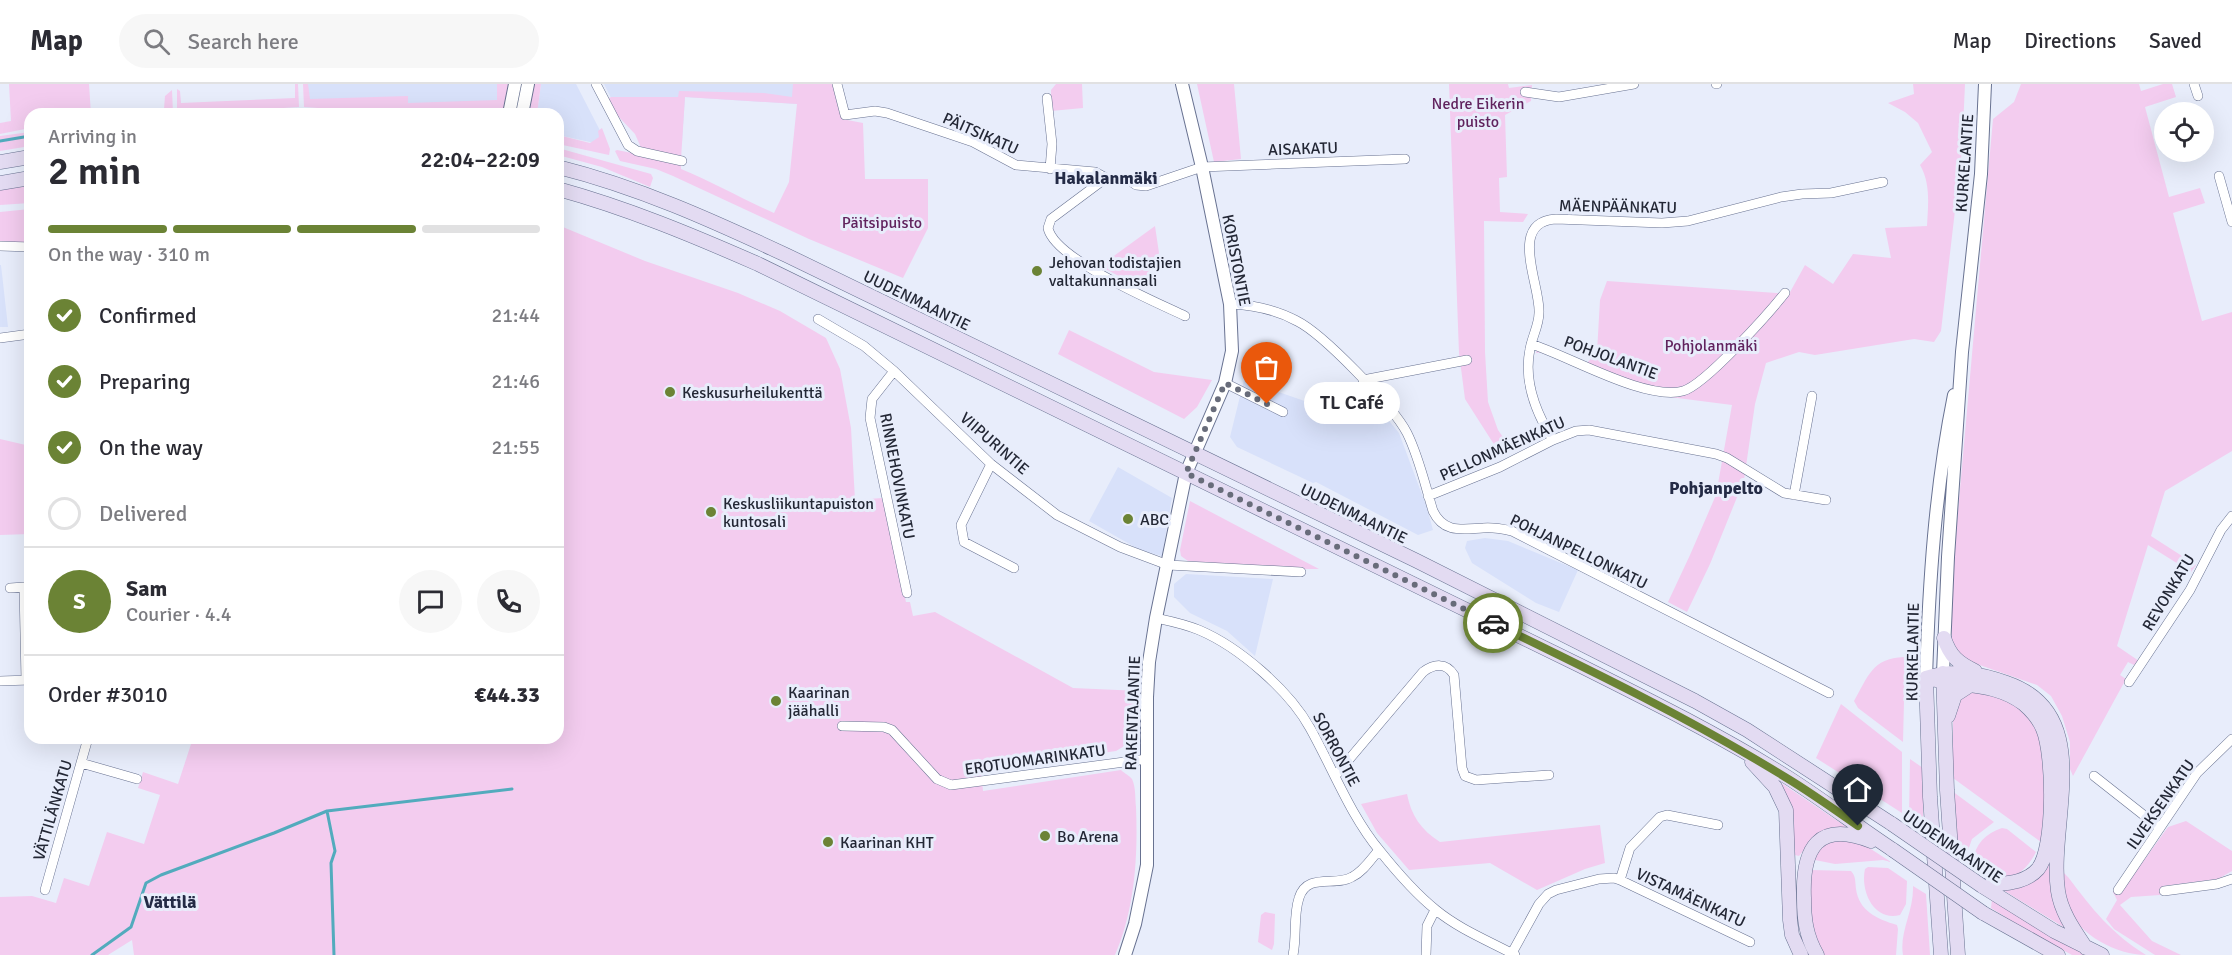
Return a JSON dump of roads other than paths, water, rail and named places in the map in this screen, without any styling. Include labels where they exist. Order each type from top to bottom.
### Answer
[{"type":"main road","points":[[0,162],[24,158]]},
{"type":"main road","name":"UUDENMAANTIE","points":[[564,169],[624,185],[690,211],[796,260],[1417,561],[1695,701],[1747,730],[1892,824],[1982,886],[2086,948],[2102,955]]},
{"type":"main road","points":[[0,183],[24,179]]},
{"type":"main road","points":[[564,191],[622,207],[758,264],[1668,710],[1788,778],[1983,913],[2058,955]]},
{"type":"main road","points":[[1944,638],[1950,655],[1955,660],[2014,685],[2035,697],[2048,710],[2056,724],[2062,758],[2057,888],[2067,918],[2086,948]]},
{"type":"main road","points":[[1943,677],[2003,692],[2023,704],[2043,727],[2048,741],[2051,765],[2048,843],[2043,862],[2037,870],[2022,881],[1982,886]]},
{"type":"main road","name":"KURKELANTIE","points":[[1943,677],[1947,790],[1958,955]]},
{"type":"main road","points":[[1926,678],[1991,677]]},
{"type":"main road","name":"KURKELANTIE","points":[[1926,678],[1930,797],[1941,953]]},
{"type":"main road","points":[[1945,730],[1953,698],[1959,691],[1972,684]]},
{"type":"main road","points":[[1740,750],[1775,787],[1786,810],[1790,920],[1792,935],[1801,955]]},
{"type":"main road","points":[[1817,955],[1810,943],[1804,920],[1803,871],[1809,853],[1826,837],[1844,834],[1860,837],[1893,850]]},
{"type":"street","points":[[510,108],[515,84]]},
{"type":"street","points":[[523,108],[528,84]]},
{"type":"street","points":[[596,84],[628,145],[637,151],[682,161]]},
{"type":"street","name":"PÄITSIKATU","points":[[837,84],[845,115],[876,111],[896,115],[973,142],[1016,165],[1095,172],[1106,178]]},
{"type":"street","name":"KORISTONTIE","points":[[1182,84],[1202,167],[1230,304],[1232,351],[1225,383],[1186,473]]},
{"type":"street","points":[[1525,92],[1559,97],[1634,84]]},
{"type":"street","name":"KURKELANTIE","points":[[1943,677],[1962,352],[1981,174],[1985,84]]},
{"type":"street","points":[[2194,84],[2198,96]]},
{"type":"street","points":[[1047,98],[1052,144],[1050,169]]},
{"type":"street","name":"AISAKATU","points":[[1106,178],[1126,178],[1136,185],[1146,186],[1202,167],[1405,159]]},
{"type":"street","points":[[2219,176],[2232,222]]},
{"type":"street","points":[[1106,178],[1054,216],[1048,228],[1052,237],[1066,251],[1094,270],[1185,316]]},
{"type":"street","name":"MÄENPÄÄNKATU","points":[[1553,440],[1533,402],[1528,366],[1539,313],[1529,259],[1529,248],[1534,230],[1547,220],[1662,223],[1688,221],[1781,197],[1831,193],[1883,182]]},
{"type":"street","points":[[0,246],[24,247]]},
{"type":"street","name":"POHJOLANTIE","points":[[1531,344],[1636,386],[1662,392],[1684,391],[1716,368],[1785,293]]},
{"type":"street","name":"POHJANPELLONKATU","points":[[1230,304],[1254,306],[1300,322],[1324,341],[1363,380],[1406,431],[1436,518],[1446,527],[1462,530],[1493,528],[1512,531],[1829,693]]},
{"type":"street","name":"VIIPURINTIE","points":[[818,319],[864,346],[894,371],[991,464],[1057,515],[1120,547],[1168,565],[1301,572]]},
{"type":"street","points":[[0,338],[24,335]]},
{"type":"street","name":"KURKELANTIE","points":[[1926,678],[1934,522],[1962,352]]},
{"type":"street","points":[[1363,380],[1467,360]]},
{"type":"street","name":"RINNEHOVINKATU","points":[[894,371],[872,399],[870,418],[907,593]]},
{"type":"street","points":[[1225,383],[1283,412]]},
{"type":"street","points":[[1794,495],[1812,396]]},
{"type":"street","name":"PELLONMÄENKATU","points":[[1428,496],[1500,467],[1553,440],[1576,431],[1589,430],[1716,454],[1727,458],[1774,488],[1794,495],[1826,500]]},
{"type":"street","points":[[991,464],[961,525],[964,542],[1014,568]]},
{"type":"street","name":"RAKENTAJANTIE","points":[[1125,955],[1135,924],[1147,865],[1149,662],[1155,618],[1186,473]]},
{"type":"street","name":"REVONKATU","points":[[2129,682],[2190,590],[2221,530],[2232,516]]},
{"type":"street","points":[[10,588],[24,587]]},
{"type":"street","name":"SORRONTIE","points":[[1155,618],[1197,629],[1221,640],[1271,681],[1305,718],[1351,807],[1379,850],[1435,910],[1463,928],[1514,954]]},
{"type":"street","points":[[1335,776],[1423,672],[1437,665],[1450,669],[1454,675],[1462,768],[1465,776],[1476,780],[1549,775]]},
{"type":"street","points":[[0,681],[24,680]]},
{"type":"street","name":"EROTUOMARINKATU","points":[[842,726],[884,727],[892,730],[930,772],[951,785],[1147,759]]},
{"type":"street","name":"ILVEKSENKATU","points":[[2118,890],[2198,773],[2232,739]]},
{"type":"street","name":"VÄTTILÄNKATU","points":[[45,890],[86,744]]},
{"type":"street","points":[[81,763],[137,779]]},
{"type":"street","points":[[2094,776],[2160,828]]},
{"type":"street","points":[[1620,880],[1630,848],[1660,817],[1667,815],[1718,825]]},
{"type":"street","points":[[1293,955],[1297,908],[1302,891],[1315,882],[1341,881],[1352,878],[1379,850]]},
{"type":"street","name":"VISTAMÄENKATU","points":[[1514,954],[1539,904],[1548,894],[1599,879],[1614,878],[1750,942]]},
{"type":"street","points":[[2164,891],[2217,884],[2232,879]]},
{"type":"street","points":[[1426,955],[1427,926],[1435,910]]},
{"type":"waterway","points":[[0,141],[24,137]]},
{"type":"waterway","points":[[92,955],[131,927],[146,883],[161,875],[327,811],[512,789]]},
{"type":"waterway","points":[[327,811],[335,851],[331,863],[334,955]]},
{"type":"place","name":"Jehovan todistajien valtakunnansali","points":[[1037,271]]},
{"type":"place","name":"Keskusurheilukenttä","points":[[670,392]]},
{"type":"place","name":"TL Café","points":[[1267,404]]},
{"type":"place","name":"Keskusliikuntapuiston kuntosali","points":[[711,512]]},
{"type":"place","name":"ABC","points":[[1128,519]]},
{"type":"place","name":"Kaarinan jäähalli","points":[[776,701]]},
{"type":"place","name":"Bo Arena","points":[[1045,836]]},
{"type":"place","name":"Kaarinan KHT","points":[[828,842]]},
{"type":"district","name":"Hakalanmäki","points":[[1106,178]]},
{"type":"district","name":"Pohjanpelto","points":[[1716,488]]},
{"type":"district","name":"Vättilä","points":[[170,902]]},
{"type":"park label","name":"Nedre Eikerin puisto","points":[[1478,112]]},
{"type":"park label","name":"Päitsipuisto","points":[[882,222]]},
{"type":"park label","name":"Pohjolanmäki","points":[[1711,345]]}]
